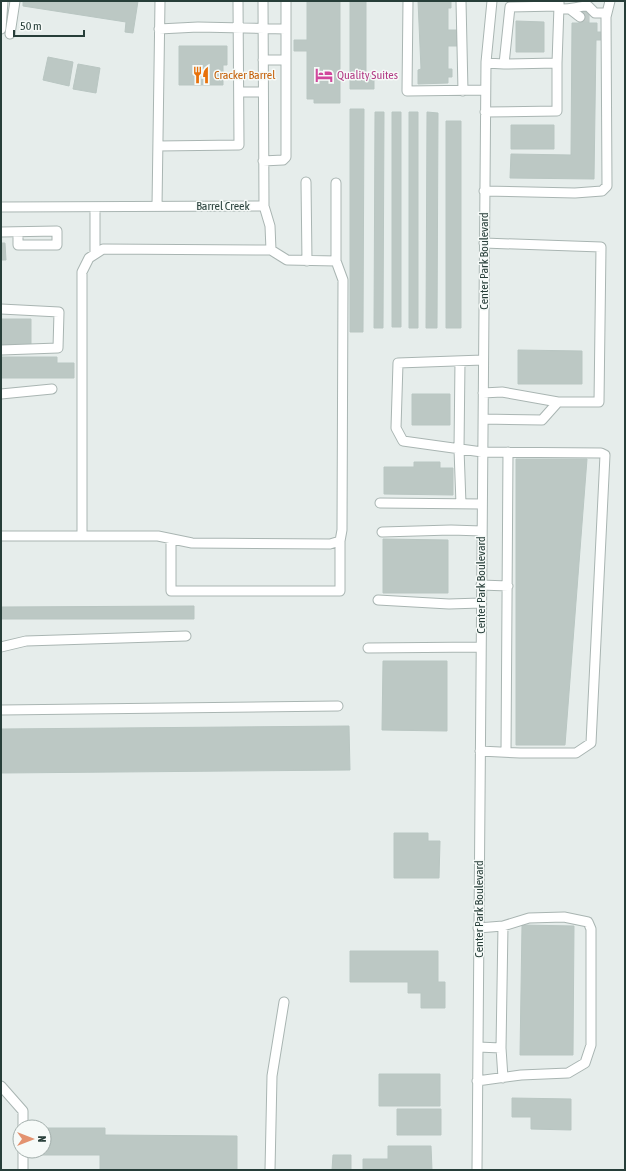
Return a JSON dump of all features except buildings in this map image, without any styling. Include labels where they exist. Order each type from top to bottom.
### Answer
[{"type":"street","points":[[1,29],[3,1]]},
{"type":"street","points":[[10,34],[15,1]]},
{"type":"street","points":[[157,206],[160,1]]},
{"type":"street","points":[[158,146],[239,145],[238,1]]},
{"type":"street","name":"Barrel Creek","points":[[1,207],[264,206],[263,1]]},
{"type":"street","points":[[263,161],[283,160],[286,157],[286,1]]},
{"type":"street","points":[[408,1],[407,91],[485,90]]},
{"type":"street","points":[[461,1],[463,91]]},
{"type":"street","name":"Center Park Boulevard","points":[[477,1170],[485,90],[486,42],[492,1]]},
{"type":"street","points":[[484,191],[575,193],[602,191],[607,186],[607,13],[610,1]]},
{"type":"street","points":[[504,64],[510,7],[559,6],[571,10],[580,17]]},
{"type":"street","points":[[485,112],[557,111],[559,6]]},
{"type":"street","points":[[571,10],[578,6],[588,6],[592,15],[607,13]]},
{"type":"street","points":[[159,30],[198,27],[286,29]]},
{"type":"street","points":[[263,60],[286,60]]},
{"type":"street","points":[[486,63],[557,63]]},
{"type":"street","points":[[239,92],[263,92]]},
{"type":"street","points":[[306,182],[307,261]]},
{"type":"street","points":[[171,539],[171,591],[340,591],[340,541],[342,530],[343,280],[336,260],[336,183]]},
{"type":"street","points":[[264,206],[270,226],[271,250]]},
{"type":"street","points":[[95,207],[95,254]]},
{"type":"street","points":[[1,232],[18,232]]},
{"type":"street","points":[[483,393],[502,392],[558,402],[599,402],[602,247],[484,244]]},
{"type":"street","points":[[82,536],[82,272],[89,258],[103,249],[271,250],[287,260],[336,260]]},
{"type":"street","points":[[1,309],[59,312],[58,348],[1,350]]},
{"type":"street","points":[[480,751],[520,754],[576,752],[591,743],[605,455],[601,453],[482,452],[403,441],[396,428],[398,363],[483,360]]},
{"type":"street","points":[[460,361],[459,449],[461,504]]},
{"type":"street","points":[[1,394],[52,389]]},
{"type":"street","points":[[483,419],[542,420],[558,402]]},
{"type":"street","points":[[506,752],[508,452]]},
{"type":"street","points":[[380,503],[482,504]]},
{"type":"street","points":[[382,532],[451,530],[482,531]]},
{"type":"street","points":[[1,536],[158,536],[192,544],[330,544],[340,541]]},
{"type":"street","points":[[481,585],[508,586]]},
{"type":"street","points":[[378,600],[449,604],[481,603]]},
{"type":"street","points":[[1,647],[26,641],[186,636]]},
{"type":"street","points":[[368,648],[481,647]]},
{"type":"street","points":[[1,710],[338,706]]},
{"type":"street","points":[[477,1081],[521,1075],[568,1073],[585,1064],[591,1045],[591,929],[588,922],[564,917],[529,918],[503,926],[478,928]]},
{"type":"street","points":[[503,926],[503,1078]]},
{"type":"street","points":[[270,1170],[272,1076],[284,1002]]},
{"type":"street","points":[[478,1047],[502,1048]]},
{"type":"street","points":[[1,1086],[23,1110],[23,1119]]},
{"type":"street","points":[[23,1159],[23,1170]]},
{"type":"tunnel","points":[[580,17],[589,17]]},
{"type":"place","name":"Cracker Barrel","points":[[201,75]]},
{"type":"place","name":"Quality Suites","points":[[324,75]]}]
